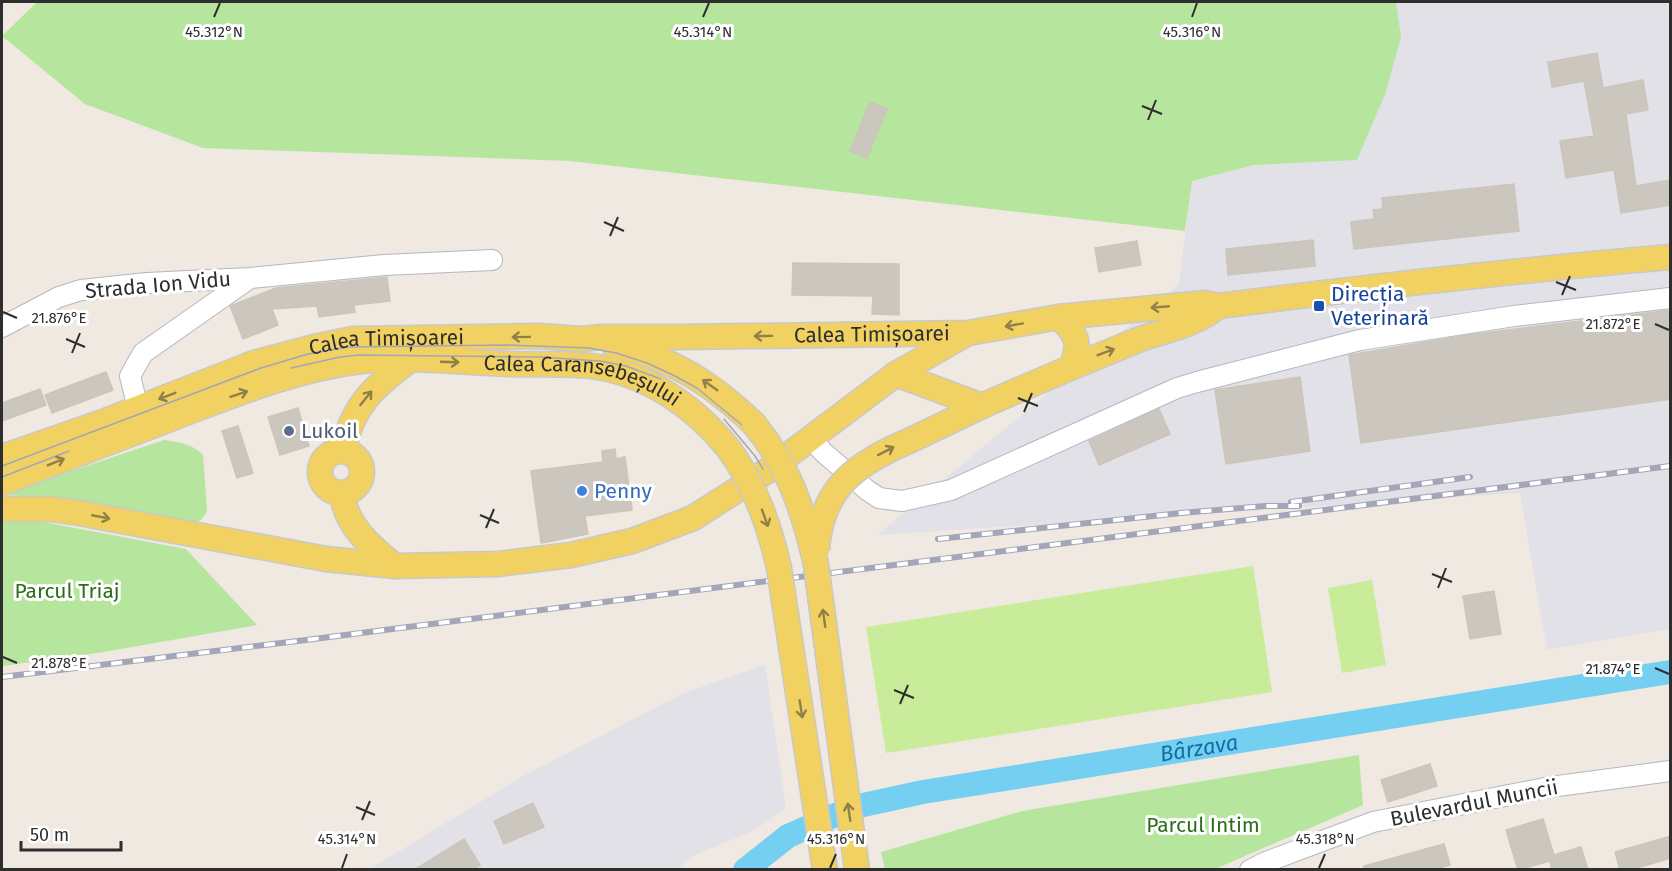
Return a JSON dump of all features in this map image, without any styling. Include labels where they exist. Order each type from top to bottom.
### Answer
[{"type":"main road","name":"Calea Timișoarei","points":[[2,457],[254,363],[353,339],[540,336],[580,339],[968,333],[1059,317],[1205,303],[1218,306],[1359,288],[1671,257]]},
{"type":"main road","name":"Calea Timișoarei","points":[[816,564],[820,525],[834,491],[869,460],[1072,366],[1150,335],[1207,316],[1218,306]]},
{"type":"main road","points":[[1059,317],[1075,336],[1077,344],[1072,366]]},
{"type":"main road","name":"Calea Timișoarei","points":[[2,508],[50,509],[79,513],[326,559],[395,566],[498,564],[571,555],[632,541],[693,518],[770,469],[896,374],[968,333]]},
{"type":"main road","name":"Calea Caransebeșului","points":[[580,339],[626,348],[679,367],[721,393],[754,424],[777,453],[790,477],[806,522],[816,564],[857,870]]},
{"type":"main road","points":[[925,357],[927,385]]},
{"type":"main road","points":[[395,566],[363,539],[352,523],[343,503],[342,493],[326,487],[320,471],[325,457],[333,452],[343,451],[350,424],[367,396],[410,360]]},
{"type":"main road","name":"Calea Caransebeșului","points":[[2,483],[223,399],[298,375],[362,361],[410,360],[592,366],[642,380],[686,406],[710,425],[728,448],[754,490],[764,512],[774,547],[825,870]]},
{"type":"main road","name":"Calea Timișoarei","points":[[896,374],[982,406]]},
{"type":"street","name":"Strada Ion Vidu","points":[[2,327],[59,297],[81,290],[147,283],[250,278],[384,265],[492,260]]},
{"type":"street","name":"Strada Ion Vidu","points":[[138,408],[130,376],[143,353],[250,278]]},
{"type":"street","points":[[811,438],[867,490],[879,498],[902,501],[951,490],[1177,388],[1197,382],[1360,340],[1514,316],[1671,298]]},
{"type":"street","name":"Bulevardul Muncii","points":[[1250,870],[1372,822],[1550,787],[1671,771]]},
{"type":"shaded area","points":[[1396,2],[1670,2],[1670,629],[1547,650],[1520,493],[877,535],[1179,284],[1192,181],[1254,165],[1357,160],[1400,38]]},
{"type":"shaded area","points":[[765,665],[786,808],[755,830],[695,855],[679,869],[368,870],[525,775],[684,693]]},
{"type":"green space","points":[[37,2],[1396,2],[1401,37],[1386,92],[1357,160],[1254,165],[1192,181],[1185,231],[570,161],[203,148],[85,104],[2,36]]},
{"type":"green space","points":[[164,440],[190,446],[203,455],[207,511],[196,523],[190,524],[113,507],[2,494]]},
{"type":"green space","name":"Parcul Triaj","points":[[2,521],[43,522],[186,549],[257,625],[104,652],[2,666]]},
{"type":"green space","points":[[1253,566],[1272,692],[886,753],[866,627]]},
{"type":"green space","points":[[1372,580],[1386,665],[1342,673],[1328,588]]},
{"type":"green space","name":"Parcul Intim","points":[[1359,755],[1363,805],[1215,869],[885,869],[881,852],[1022,811]]},
{"type":"building","points":[[1597,53],[1603,88],[1643,80],[1648,110],[1626,114],[1636,186],[1671,180],[1671,205],[1621,213],[1614,170],[1566,178],[1560,141],[1594,136],[1584,81],[1552,87],[1548,62]]},
{"type":"building","points":[[870,102],[887,109],[867,158],[850,151]]},
{"type":"building","points":[[1514,184],[1519,231],[1354,249],[1351,222],[1374,219],[1373,210],[1383,209],[1382,198]]},
{"type":"building","points":[[1313,240],[1315,266],[1228,275],[1226,249]]},
{"type":"building","points":[[1137,241],[1141,265],[1099,272],[1095,248]]},
{"type":"building","points":[[793,263],[899,264],[899,315],[872,314],[873,296],[792,295]]},
{"type":"building","points":[[387,277],[390,301],[354,305],[355,312],[319,317],[317,306],[272,309],[278,325],[243,339],[230,306],[276,288]]},
{"type":"building","points":[[1671,310],[1671,399],[1361,443],[1349,355],[1467,335]]},
{"type":"building","points":[[106,372],[113,390],[52,413],[45,395]]},
{"type":"building","points":[[1300,377],[1310,451],[1226,464],[1215,390]]},
{"type":"building","points":[[40,389],[46,405],[2,421],[2,403]]},
{"type":"building","name":"Lukoil","points":[[298,408],[309,446],[280,455],[268,417]]},
{"type":"building","points":[[1159,409],[1170,434],[1099,465],[1089,441]]},
{"type":"building","points":[[238,426],[253,473],[237,478],[222,431]]},
{"type":"building","name":"Penny","points":[[615,449],[616,459],[625,457],[632,510],[585,516],[588,534],[541,543],[531,471],[603,462],[602,451]]},
{"type":"building","points":[[1494,591],[1501,634],[1470,639],[1463,596]]},
{"type":"building","points":[[1430,764],[1437,786],[1388,802],[1381,780]]},
{"type":"building","points":[[533,803],[544,827],[504,844],[494,821]]},
{"type":"building","points":[[1543,819],[1554,855],[1581,847],[1588,870],[1552,870],[1550,861],[1518,870],[1506,830]]},
{"type":"building","points":[[1671,836],[1671,858],[1630,870],[1620,870],[1615,852]]},
{"type":"building","points":[[464,839],[480,865],[472,870],[414,870]]},
{"type":"building","points":[[1444,844],[1450,865],[1433,870],[1364,870],[1364,866]]},
{"type":"waterway","name":"Bârzava","points":[[745,870],[788,836],[854,807],[923,792],[1670,672]]},
{"type":"tram line","points":[[2,466],[261,368],[308,354],[348,347],[505,345],[589,348],[616,353],[647,363],[675,376],[697,388],[748,430],[761,449],[784,493],[802,556],[845,870]]},
{"type":"tram line","points":[[291,368],[359,355],[540,357],[600,361],[626,366],[661,379]]},
{"type":"tram line","points":[[724,419],[763,469]]},
{"type":"tram line","points":[[2,477],[69,451]]},
{"type":"railway","points":[[2,677],[1670,466]]},
{"type":"railway","points":[[1291,502],[1470,477]]},
{"type":"railway","points":[[938,539],[1181,513],[1265,506],[1299,506]]},
{"type":"place","name":"Direcția Veterinară","points":[[1319,306]]},
{"type":"place","name":"Lukoil","points":[[289,431]]},
{"type":"place","name":"Penny","points":[[582,491]]}]
